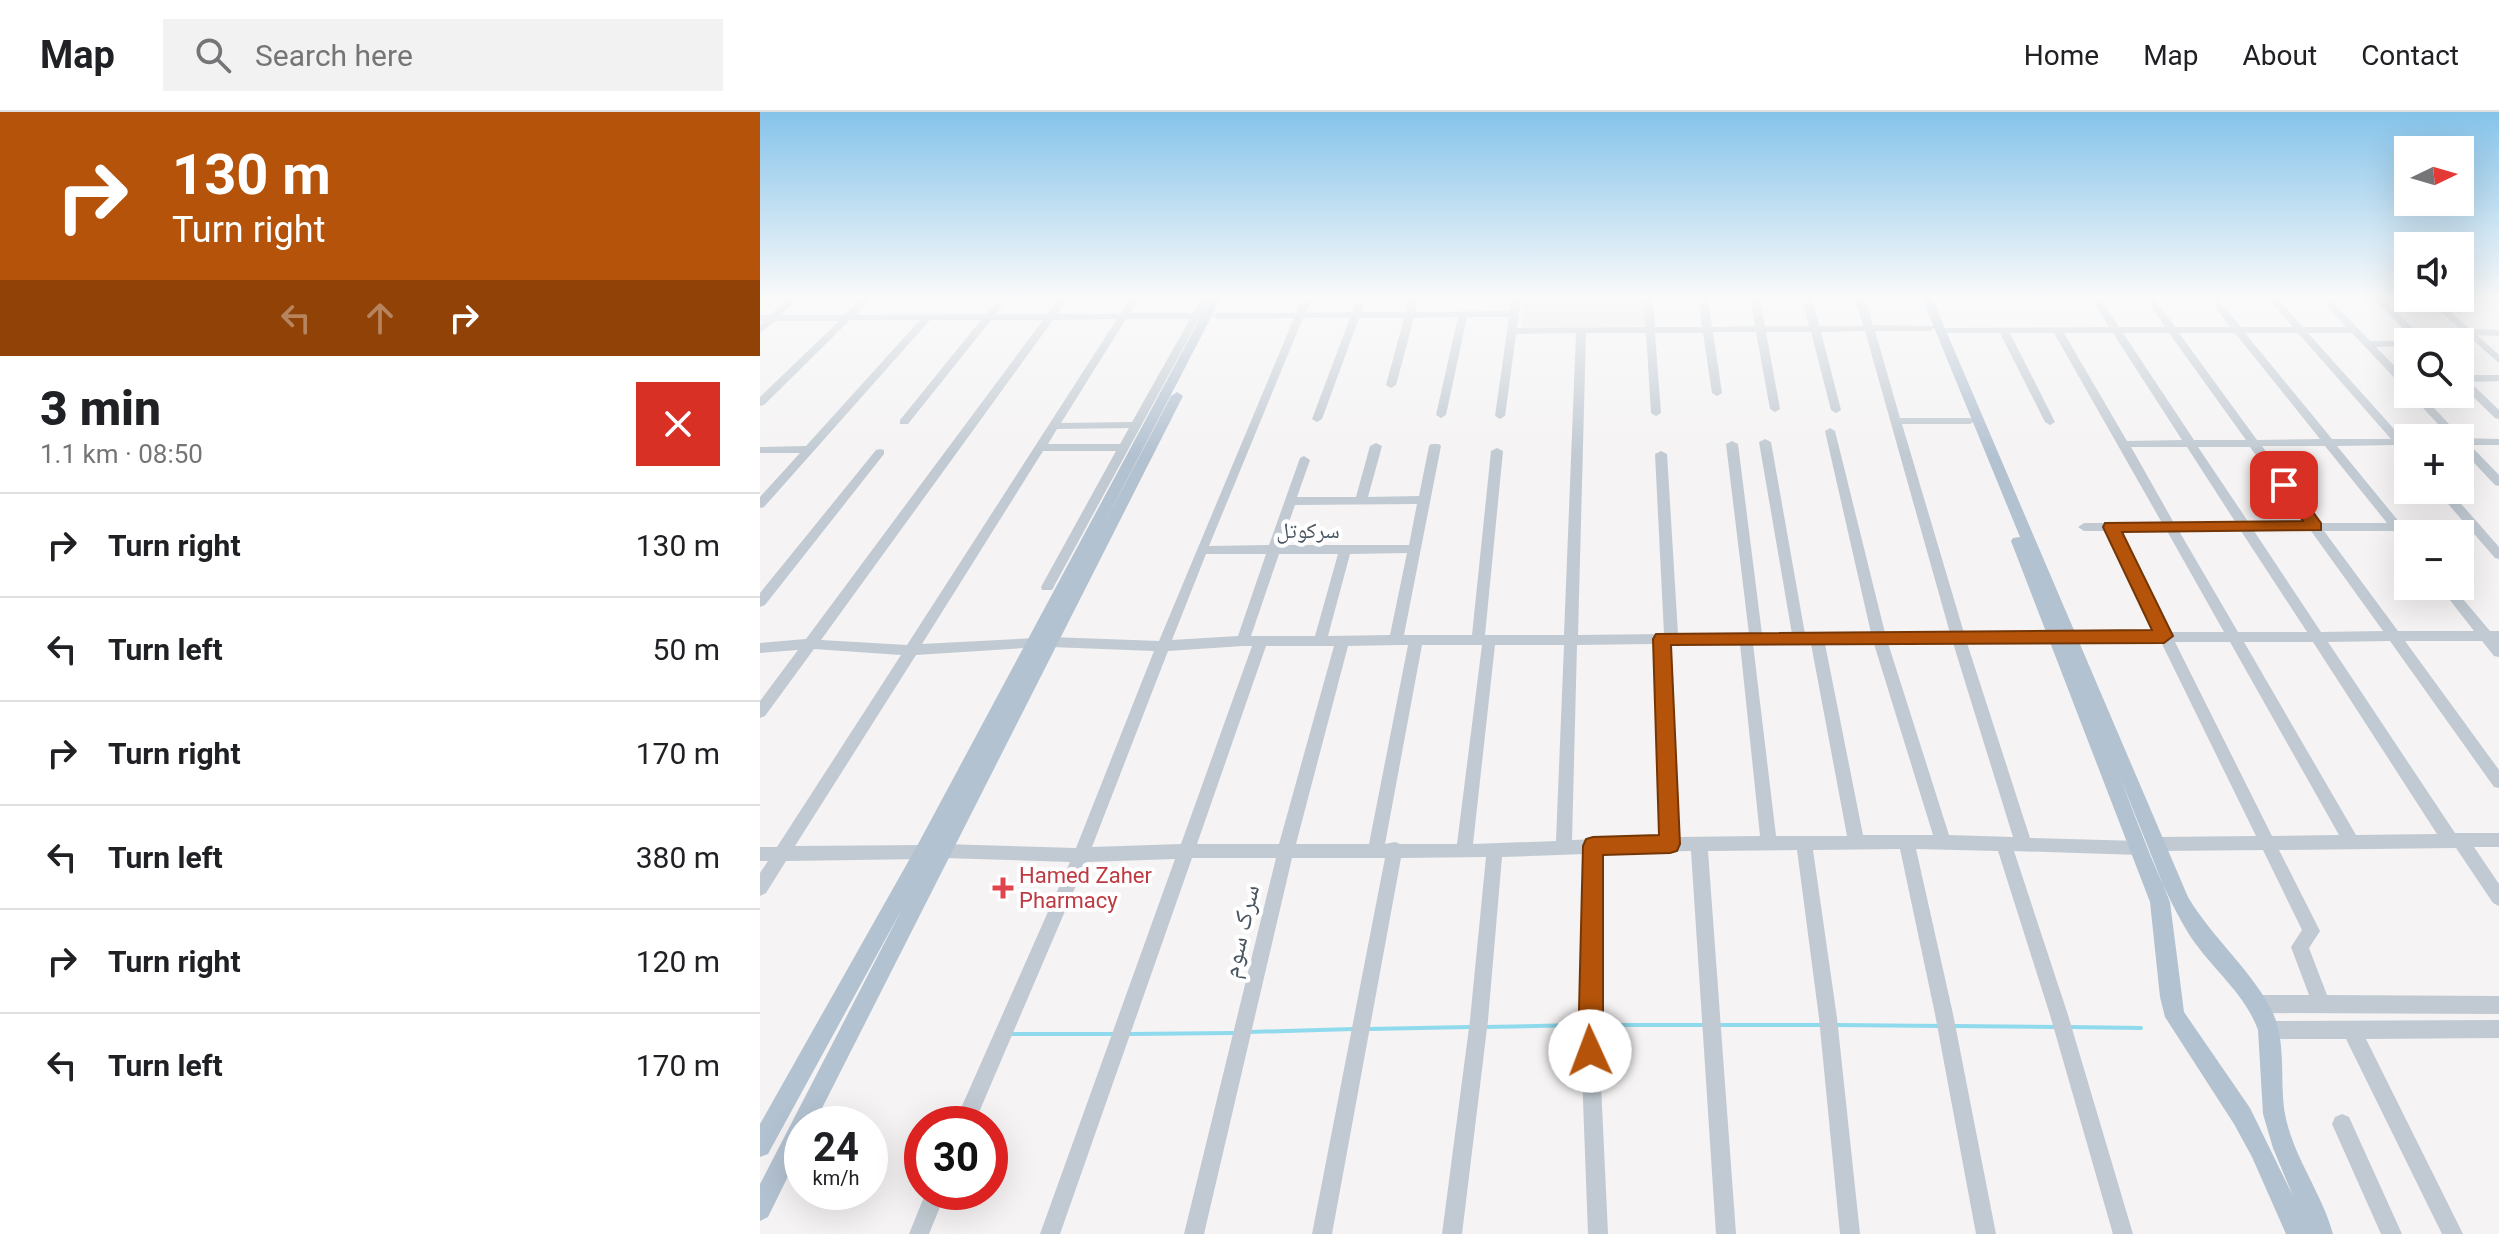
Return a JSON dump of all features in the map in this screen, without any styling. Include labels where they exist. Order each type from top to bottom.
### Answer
[{"type":"main road","points":[[811,1106],[943,851],[1043,642],[1063,588],[1086,561],[1188,350]]},
{"type":"main road","points":[[1944,350],[1970,421],[2063,636]]},
{"type":"main road","points":[[1945,350],[2149,846],[2196,928],[2256,1004],[2269,1030],[2274,1114],[2284,1148],[2322,1234]]},
{"type":"main road","points":[[760,1146],[1043,642]]},
{"type":"main road","points":[[2149,846],[2160,902],[2175,1017],[2242,1116],[2298,1234],[2304,1227],[2322,1234]]},
{"type":"main road","points":[[760,1209],[784,1160]]},
{"type":"street","points":[[760,403],[815,350]]},
{"type":"street","points":[[760,412],[821,350]]},
{"type":"street","points":[[760,504],[898,350]]},
{"type":"street","points":[[904,422],[962,350]]},
{"type":"street","points":[[760,712],[1026,350]]},
{"type":"street","points":[[760,888],[1101,350]]},
{"type":"street","points":[[1063,588],[1124,447],[1182,350]]},
{"type":"street","points":[[972,1106],[1081,855],[1201,550],[1286,350]]},
{"type":"street","points":[[1317,419],[1343,350]]},
{"type":"street","points":[[1391,385],[1400,350]]},
{"type":"street","points":[[1441,415],[1455,350]]},
{"type":"street","points":[[1500,416],[1509,350]]},
{"type":"street","points":[[1564,847],[1581,350]]},
{"type":"street","points":[[1651,350],[1656,413]]},
{"type":"street","points":[[1710,350],[1717,393]]},
{"type":"street","points":[[1765,350],[1775,409]]},
{"type":"street","points":[[1821,350],[1836,410]]},
{"type":"street","points":[[1875,350],[1958,637],[2024,845]]},
{"type":"street","points":[[2014,350],[2050,422]]},
{"type":"street","points":[[2069,350],[2352,843]]},
{"type":"street","points":[[2128,350],[2314,636],[2499,898]]},
{"type":"street","points":[[2188,350],[2499,782]]},
{"type":"street","points":[[2255,350],[2394,524]]},
{"type":"street","points":[[2318,350],[2394,433]]},
{"type":"street","points":[[2373,350],[2394,372]]},
{"type":"street","points":[[2474,378],[2499,378]]},
{"type":"street","points":[[2474,392],[2499,416]]},
{"type":"street","points":[[2428,408],[2444,424]]},
{"type":"street","points":[[1896,421],[1970,421]]},
{"type":"street","points":[[1053,426],[1136,425]]},
{"type":"street","points":[[1830,431],[1879,637],[1943,842]]},
{"type":"street","points":[[2474,441],[2499,442]]},
{"type":"street","points":[[1765,442],[1799,638]]},
{"type":"street","points":[[1732,444],[1769,843]]},
{"type":"street","points":[[2124,444],[2394,445]]},
{"type":"street","points":[[1361,500],[1376,446]]},
{"type":"street","points":[[1396,641],[1435,446]]},
{"type":"street","points":[[1038,448],[1124,447]]},
{"type":"street","points":[[760,450],[809,449]]},
{"type":"street","points":[[1464,851],[1497,451]]},
{"type":"street","points":[[760,602],[880,452]]},
{"type":"street","points":[[1661,454],[1670,844]]},
{"type":"street","points":[[2474,456],[2499,482]]},
{"type":"street","points":[[1050,1234],[1184,851],[1252,641],[1274,550],[1304,460]]},
{"type":"street","points":[[1290,501],[1424,500]]},
{"type":"street","points":[[2454,504],[2499,555]]},
{"type":"street","points":[[2084,527],[2394,527]]},
{"type":"street","points":[[2111,527],[2311,931],[2300,947],[2321,1004]]},
{"type":"street","name":"سرکوتل","points":[[1201,550],[1415,549]]},
{"type":"street","points":[[1320,641],[1345,550]]},
{"type":"street","points":[[2458,600],[2493,636],[2499,652]]},
{"type":"street","points":[[760,648],[810,644],[910,650],[1043,642],[1163,646],[1252,641],[2493,636]]},
{"type":"street","points":[[1817,639],[1856,843]]},
{"type":"street","points":[[1322,1234],[1416,640]]},
{"type":"street","name":"سرک سوم","points":[[1194,1234],[1285,853],[1342,641]]},
{"type":"street","points":[[943,851],[1081,855],[1184,851],[1464,851],[1670,844],[1943,842],[2149,846],[2499,840]]},
{"type":"street","points":[[1906,842],[1944,1014],[1986,1234]]},
{"type":"street","points":[[1804,843],[1828,1018],[1850,1234]]},
{"type":"street","points":[[1699,844],[1726,1234]]},
{"type":"street","points":[[2004,845],[2059,1015],[2123,1234]]},
{"type":"street","points":[[1593,846],[1589,1020],[1598,1234]]},
{"type":"street","points":[[1452,1234],[1479,1020],[1495,850]]},
{"type":"street","points":[[760,854],[924,852]]},
{"type":"street","points":[[2256,1004],[2499,1005]]},
{"type":"street","points":[[2269,1030],[2499,1029]]},
{"type":"street","points":[[2352,1031],[2453,1234]]},
{"type":"street","points":[[2342,1124],[2392,1234]]},
{"type":"street","points":[[919,1234],[929,1210]]},
{"type":"waterway","points":[[1485,1027],[1581,1025]]},
{"type":"waterway","points":[[1597,1025],[1705,1025]]},
{"type":"waterway","points":[[1717,1025],[1821,1025]]},
{"type":"waterway","points":[[1837,1025],[1941,1026]]},
{"type":"waterway","points":[[1953,1026],[2057,1027]]},
{"type":"waterway","points":[[1369,1029],[1469,1027]]},
{"type":"waterway","points":[[2069,1027],[2141,1028]]},
{"type":"waterway","points":[[1249,1032],[1353,1029]]},
{"type":"waterway","points":[[1129,1034],[1233,1033]]},
{"type":"waterway","points":[[1011,1034],[1113,1034]]},
{"type":"place","name":"Hamed Zaher Pharmacy","points":[[1003,888]]},
{"type":"route","points":[[1590,1051],[1593,846],[1670,844],[1662,639],[2164,636],[2111,527],[2315,526],[2284,485]]}]
